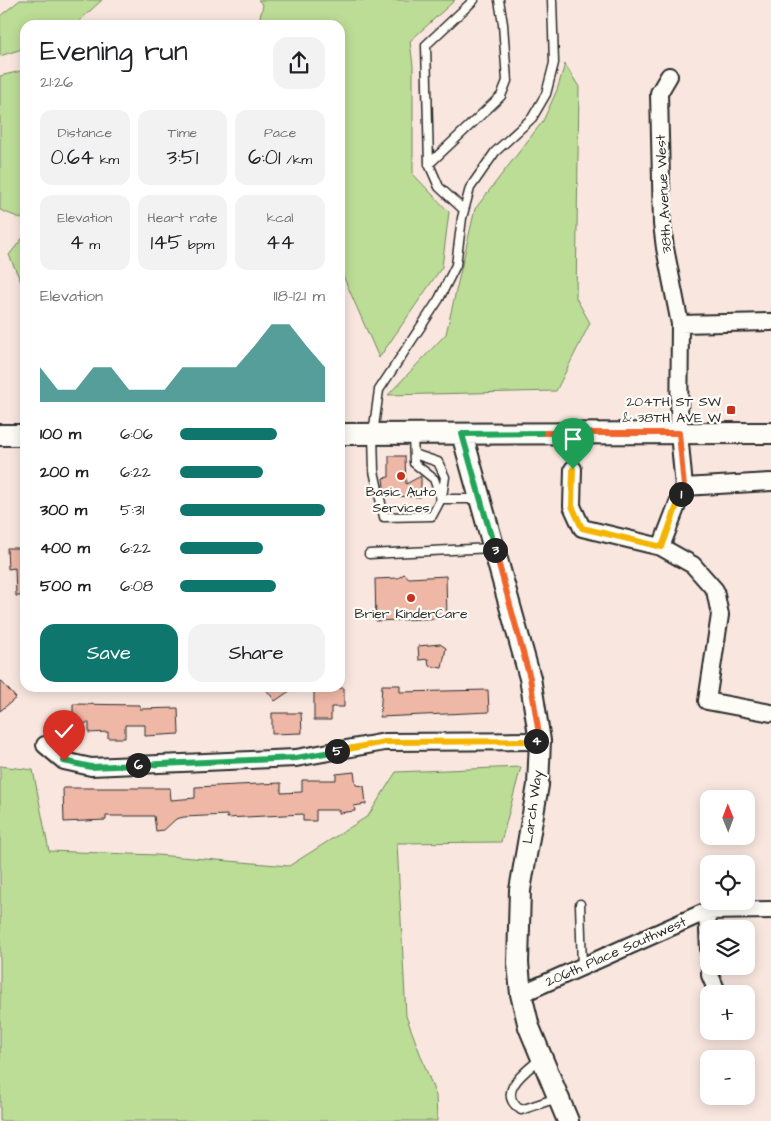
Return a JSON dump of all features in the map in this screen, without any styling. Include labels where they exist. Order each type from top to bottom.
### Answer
[{"type":"street","name":"38th Avenue West","points":[[669,76],[659,93],[662,224],[680,324],[679,433],[684,487]]},
{"type":"street","points":[[680,324],[771,322]]},
{"type":"street","points":[[345,434],[771,433]]},
{"type":"street","name":"Larch Way","points":[[462,434],[530,678],[540,741],[538,785],[520,890],[518,963],[521,994],[529,1027],[568,1121]]},
{"type":"street","points":[[0,435],[20,435]]},
{"type":"street","points":[[573,469],[572,506],[582,528],[662,547],[693,565],[715,590],[720,615],[707,701],[771,713]]},
{"type":"street","points":[[662,547],[684,487],[771,482]]},
{"type":"street","points":[[45,745],[64,761],[91,767],[296,758],[385,742],[540,741]]},
{"type":"street","name":"206th Place Southwest","points":[[521,994],[707,911],[771,910]]},
{"type":"street","points":[[707,911],[707,920]]},
{"type":"lane","points":[[464,210],[439,186],[429,164],[426,45],[474,0]]},
{"type":"lane","points":[[429,164],[505,89],[503,24],[498,0]]},
{"type":"lane","points":[[414,458],[438,462],[445,478],[441,499],[432,516],[384,517],[374,471],[372,434],[379,390],[439,299],[456,265],[464,210],[470,188],[496,152],[532,118],[546,94],[554,63],[552,0]]},
{"type":"lane","points":[[413,434],[414,458],[434,479],[441,499]]},
{"type":"lane","points":[[441,499],[481,499]]},
{"type":"lane","points":[[369,554],[495,548]]},
{"type":"lane","points":[[580,904],[582,966]]},
{"type":"lane","points":[[542,1058],[518,1078],[512,1088],[510,1098],[513,1104],[521,1110],[558,1097]]},
{"type":"green space","points":[[20,0],[102,0],[80,20],[20,20],[20,50],[0,56],[0,16]]},
{"type":"green space","points":[[258,0],[455,0],[410,41],[413,66],[413,174],[449,212],[442,267],[379,358],[345,280],[345,20],[259,20],[263,5]]},
{"type":"green space","points":[[565,64],[579,87],[576,298],[590,323],[556,391],[388,395],[446,334],[475,209],[543,121],[557,90]]},
{"type":"green space","points":[[20,71],[20,218],[0,210],[0,76]]},
{"type":"green space","points":[[20,241],[20,280],[9,255]]},
{"type":"green space","points":[[0,766],[33,770],[49,851],[157,855],[289,866],[368,816],[396,772],[521,767],[501,842],[397,843],[406,1016],[436,1096],[437,1121],[0,1121]]},
{"type":"building","name":"Basic Auto Services","points":[[389,456],[405,456],[406,484],[421,476],[421,497],[385,496],[383,478],[389,477]]},
{"type":"building","points":[[7,548],[20,548],[20,596],[16,596],[15,568],[8,569]]},
{"type":"building","name":"Brier KinderCare","points":[[404,574],[409,578],[446,576],[447,618],[376,621],[375,579],[398,578]]},
{"type":"building","points":[[440,644],[446,648],[442,668],[429,666],[428,659],[419,660],[418,646]]},
{"type":"building","points":[[0,680],[16,698],[0,711]]},
{"type":"building","points":[[382,685],[400,685],[400,692],[488,690],[489,712],[380,717]]},
{"type":"building","points":[[268,692],[288,692],[275,701]]},
{"type":"building","points":[[314,692],[344,692],[344,707],[331,707],[331,720],[314,720]]},
{"type":"building","points":[[73,704],[140,705],[140,709],[178,708],[179,734],[145,736],[145,725],[125,725],[125,738],[108,738],[108,732],[89,733],[89,723],[73,724]]},
{"type":"building","points":[[272,713],[301,713],[302,733],[272,734]]},
{"type":"building","points":[[354,772],[356,785],[364,786],[366,804],[354,806],[355,811],[339,813],[339,810],[316,810],[316,821],[303,821],[303,814],[227,818],[227,815],[184,817],[176,819],[164,830],[156,831],[154,816],[106,816],[106,820],[64,822],[63,788],[170,788],[171,800],[195,798],[195,787],[281,783],[281,793],[302,792],[302,780],[336,780],[336,774]]},
{"type":"place","name":"204TH ST SW & 38TH AVE W","points":[[731,410]]},
{"type":"place","name":"Basic Auto Services","points":[[401,476]]},
{"type":"place","name":"Brier KinderCare","points":[[411,598]]},
{"type":"route","points":[[64,761],[91,767],[296,758],[385,742],[540,741],[530,678],[516,622],[462,434],[679,433],[684,487],[662,547],[582,528],[572,506],[573,469]]}]
